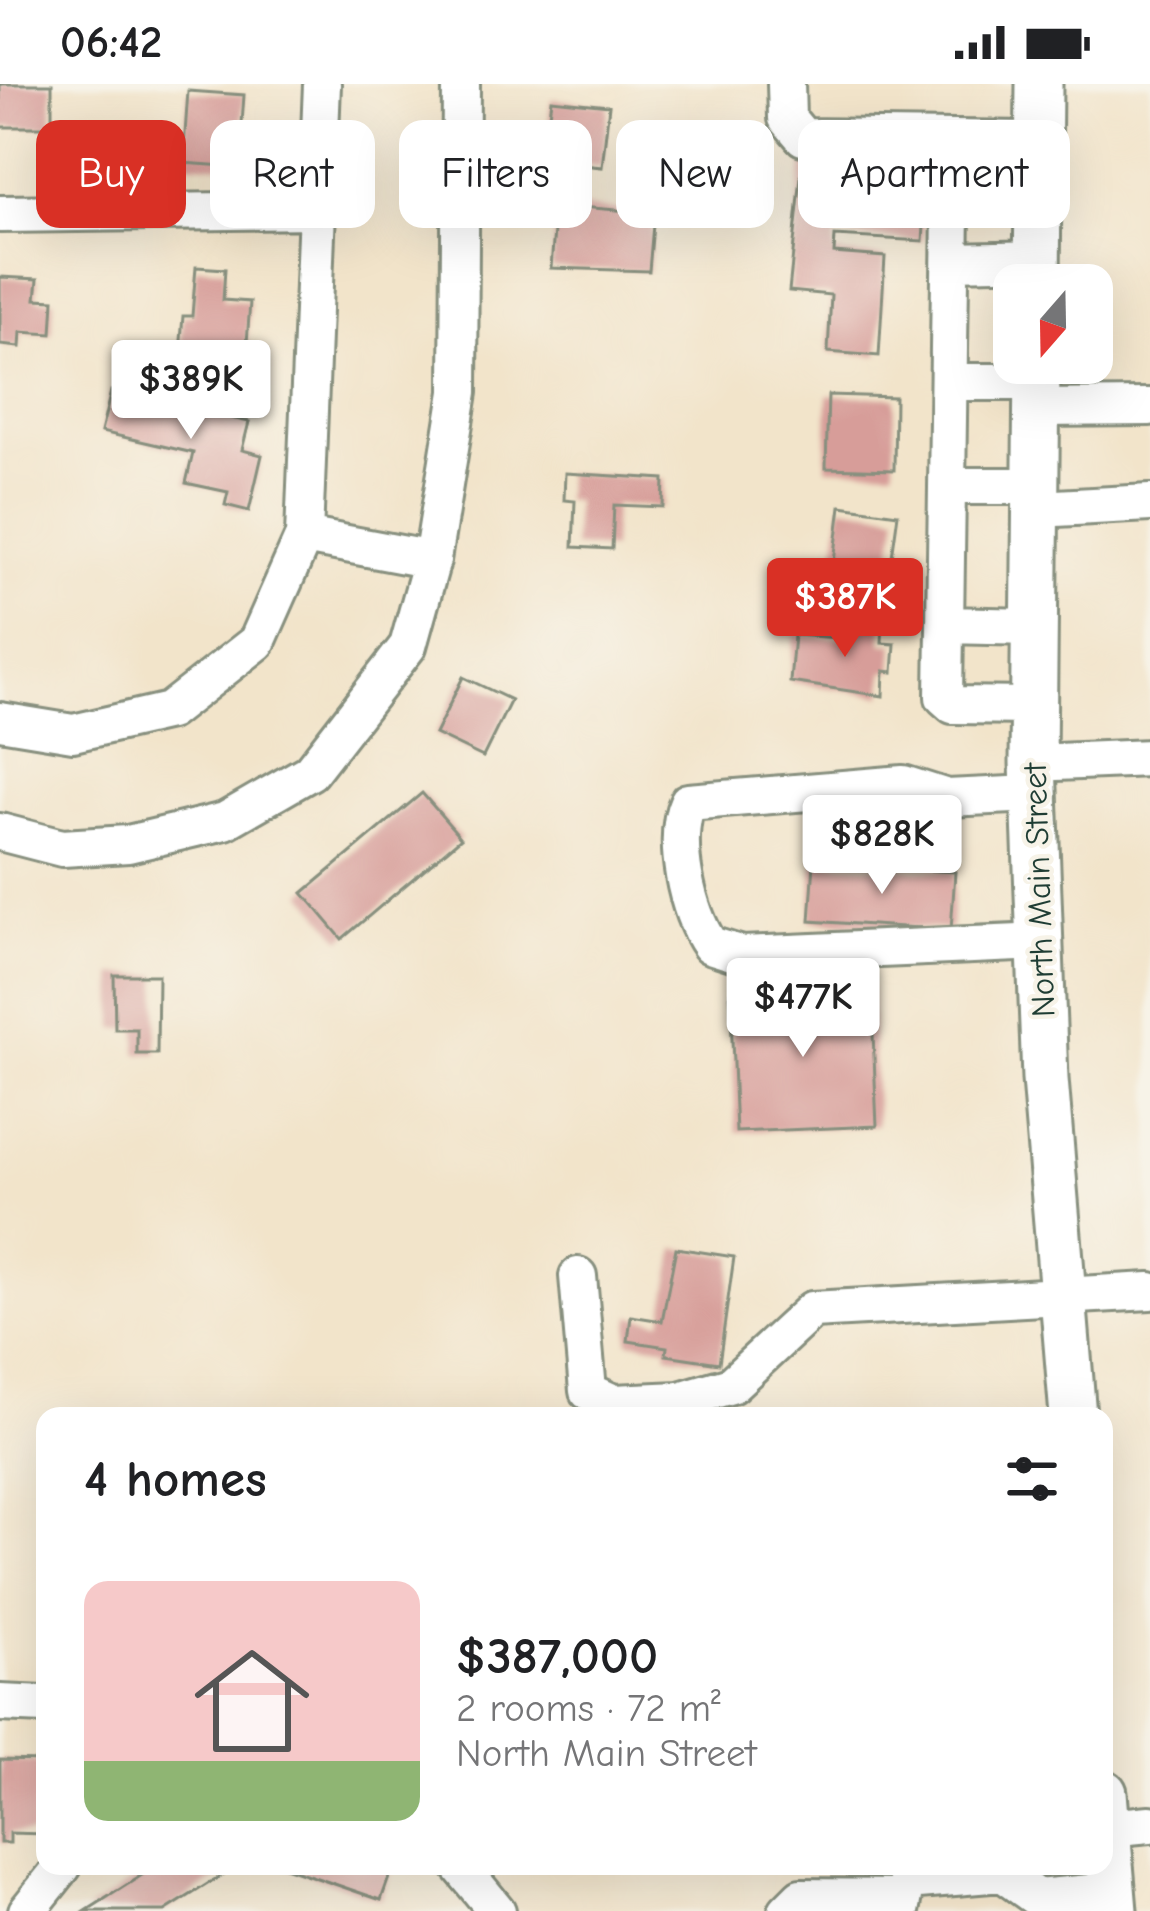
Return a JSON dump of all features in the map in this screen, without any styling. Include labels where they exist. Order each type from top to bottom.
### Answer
[{"type":"main road","points":[[1039,84],[1039,120]]},
{"type":"main road","points":[[1038,228],[1038,264]]},
{"type":"main road","name":"North Main Street","points":[[1036,384],[1034,778],[1040,942],[1072,1407]]},
{"type":"main road","points":[[1113,1901],[1120,1815]]},
{"type":"street","points":[[320,120],[322,84]]},
{"type":"street","points":[[0,832],[62,848],[128,844],[225,821],[310,772],[408,646],[432,560],[459,392],[461,84]]},
{"type":"street","points":[[786,84],[787,118],[798,131]]},
{"type":"street","points":[[0,214],[210,211]]},
{"type":"street","points":[[0,721],[73,733],[169,711],[257,642],[304,536],[315,228]]},
{"type":"street","points":[[951,228],[944,697],[953,705],[1034,706]]},
{"type":"street","points":[[951,261],[993,266]]},
{"type":"street","points":[[949,382],[993,383]]},
{"type":"street","points":[[1036,384],[1150,407]]},
{"type":"street","points":[[947,486],[1037,498],[1150,503]]},
{"type":"street","points":[[304,536],[432,560]]},
{"type":"street","points":[[946,625],[1035,627]]},
{"type":"street","points":[[1040,942],[742,955],[710,945],[681,868],[677,826],[688,802],[903,784],[947,798],[1150,758]]},
{"type":"street","points":[[578,1276],[588,1391],[614,1403],[680,1400],[731,1385],[812,1310],[1150,1291]]},
{"type":"street","points":[[0,1703],[36,1705]]},
{"type":"street","points":[[27,1911],[56,1875]]},
{"type":"street","points":[[467,1875],[497,1911]]},
{"type":"street","points":[[787,1911],[801,1897],[900,1905],[907,1880],[975,1875]]},
{"type":"street","points":[[1004,1875],[1038,1904],[1113,1901]]},
{"type":"building","points":[[0,84],[52,84],[52,120],[36,120],[36,127],[0,127]]},
{"type":"building","points":[[188,91],[244,95],[242,120],[210,120],[210,165],[186,163]]},
{"type":"building","points":[[551,99],[609,105],[602,167],[592,166],[592,120],[548,120]]},
{"type":"building","points":[[798,206],[798,228],[924,228],[923,241],[835,236],[834,253],[885,257],[879,356],[828,352],[831,295],[789,291]]},
{"type":"building","points":[[592,208],[616,210],[616,228],[653,228],[649,271],[551,268],[554,228],[592,228]]},
{"type":"building","points":[[196,267],[225,269],[223,300],[250,302],[245,370],[179,365],[183,316],[192,316]]},
{"type":"building","points":[[0,277],[38,279],[36,299],[54,300],[52,334],[21,332],[20,347],[0,345]]},
{"type":"building","points":[[111,391],[249,422],[242,450],[262,455],[249,511],[225,505],[228,492],[186,483],[193,453],[101,432]]},
{"type":"building","points":[[828,395],[895,397],[894,470],[826,468]]},
{"type":"building","points":[[565,473],[664,479],[663,507],[614,505],[612,549],[573,547],[575,501],[564,500]]},
{"type":"building","points":[[841,506],[898,514],[889,578],[833,570]]},
{"type":"building","points":[[853,618],[883,621],[882,643],[895,644],[893,672],[884,671],[883,696],[790,682],[794,635],[852,639]]},
{"type":"building","points":[[463,677],[511,700],[483,757],[435,734]]},
{"type":"building","points":[[422,793],[461,838],[342,939],[303,893]]},
{"type":"building","points":[[814,863],[955,872],[951,930],[810,921]]},
{"type":"building","points":[[114,975],[158,975],[157,1054],[137,1054],[137,1029],[115,1029]]},
{"type":"building","points":[[871,988],[877,1126],[736,1132],[730,993]]},
{"type":"building","points":[[676,1248],[734,1257],[719,1363],[666,1355],[667,1347],[628,1341],[631,1316],[662,1321]]},
{"type":"building","points":[[0,1760],[36,1761],[36,1834],[10,1833],[10,1843],[0,1843]]},
{"type":"building","points":[[142,1875],[222,1875],[165,1911],[86,1911]]},
{"type":"building","points":[[308,1875],[390,1875],[381,1900]]}]
